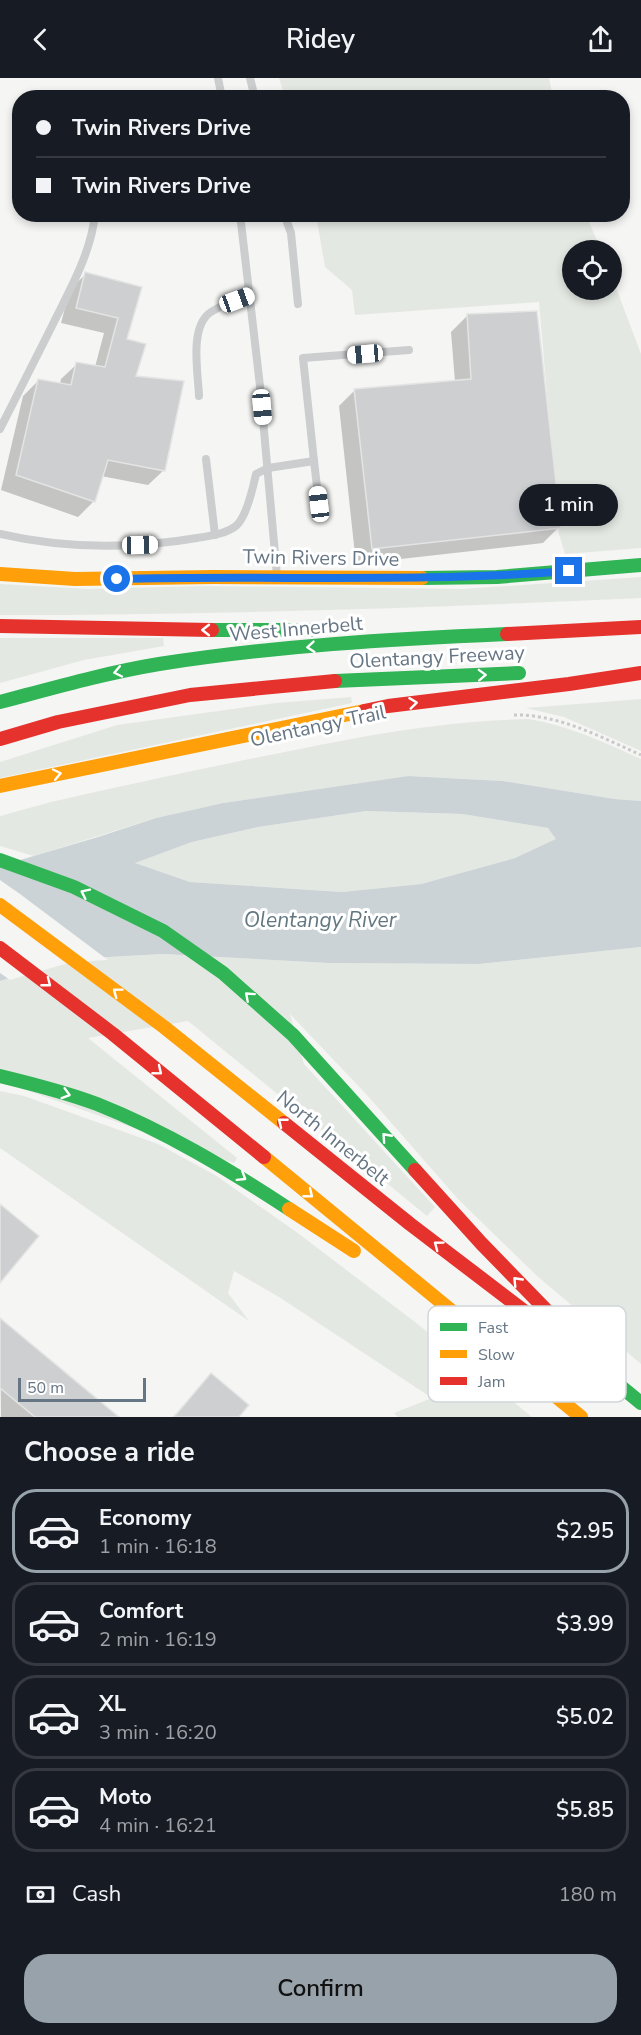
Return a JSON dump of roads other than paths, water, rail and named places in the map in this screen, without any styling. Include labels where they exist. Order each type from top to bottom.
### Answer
[{"type":"main road","name":"Twin Rivers Drive","points":[[0,574],[75,579],[277,577],[371,579],[497,577],[641,566]]},
{"type":"main road","points":[[0,626],[175,630],[600,630],[641,627]]},
{"type":"main road","name":"West Innerbelt","points":[[0,702],[48,687],[124,670],[230,653],[600,630]]},
{"type":"main road","points":[[559,671],[641,668]]},
{"type":"main road","name":"Olentangy Freeway","points":[[0,739],[58,722],[141,704],[235,690],[348,680],[536,672]]},
{"type":"main road","points":[[0,786],[388,706],[641,673]]},
{"type":"main road","points":[[0,860],[74,887],[163,931],[223,973],[293,1035],[481,1243],[542,1306]]},
{"type":"main road","name":"North Innerbelt","points":[[0,905],[164,1027],[410,1224],[519,1306]]},
{"type":"main road","points":[[0,948],[112,1034],[448,1306]]},
{"type":"main road","points":[[5,1077],[76,1097],[158,1130],[237,1174],[440,1306]]},
{"type":"main road","name":"North Innerbelt","points":[[626,1390],[641,1403]]},
{"type":"main road","points":[[563,1402],[581,1417]]},
{"type":"lane","points":[[0,429],[76,274],[93,233],[94,222]]},
{"type":"lane","points":[[241,222],[268,468],[277,577]]},
{"type":"lane","points":[[287,222],[291,233],[298,304]]},
{"type":"lane","points":[[198,396],[197,338],[200,324],[209,313],[250,295]]},
{"type":"lane","points":[[319,504],[303,358],[410,350]]},
{"type":"lane","points":[[206,459],[215,534]]},
{"type":"lane","points":[[0,534],[38,542],[81,546],[160,544],[215,534],[237,525],[251,497],[256,474],[268,468],[314,461]]},
{"type":"water","name":"Olentangy River","points":[[408,776],[503,781],[641,801],[641,947],[479,964],[329,963],[164,954],[71,959],[0,981],[0,866],[156,818],[223,803]],"holes":[[[366,811],[462,814],[548,828],[556,839],[515,858],[421,884],[342,892],[190,882],[135,863],[192,842],[258,827]]]}]
